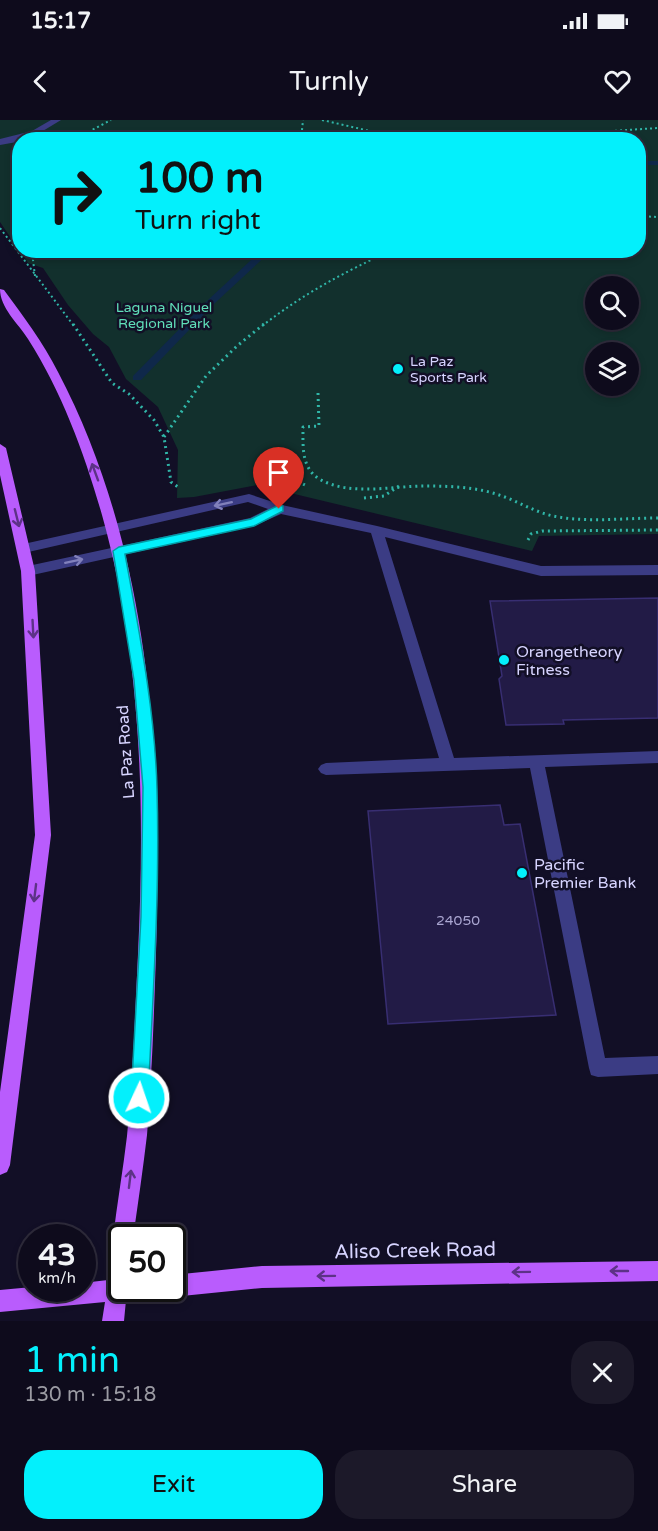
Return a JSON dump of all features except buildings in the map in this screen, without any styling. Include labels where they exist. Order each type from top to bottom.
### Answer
[{"type":"main road","name":"La Paz Road","points":[[0,292],[38,344],[73,413],[119,551],[141,680],[150,787],[149,917],[138,1121],[125,1224]]},
{"type":"main road","points":[[0,448],[28,571],[43,835],[0,1165]]},
{"type":"main road","name":"Aliso Creek Road","points":[[186,1285],[262,1277],[658,1271]]},
{"type":"main road","points":[[0,1301],[108,1292]]},
{"type":"main road","points":[[113,1321],[115,1302]]},
{"type":"lane","points":[[34,132],[57,120]]},
{"type":"lane","points":[[24,548],[249,498],[279,509],[378,530],[541,571],[658,570]]},
{"type":"lane","points":[[28,571],[254,522],[279,509]]},
{"type":"lane","points":[[378,530],[448,764]]},
{"type":"lane","points":[[326,769],[658,757]]},
{"type":"lane","points":[[536,761],[598,1068],[658,1065]]},
{"type":"path","points":[[89,132],[111,120]]},
{"type":"path","points":[[322,120],[374,132]]},
{"type":"path","points":[[597,132],[658,128]]},
{"type":"path","points":[[0,228],[12,244]]},
{"type":"path","points":[[22,258],[92,350],[112,383],[129,394],[154,420],[164,437],[171,482],[180,489]]},
{"type":"path","points":[[34,258],[35,276]]},
{"type":"path","points":[[164,437],[206,376],[237,346],[290,304],[328,280],[375,258]]},
{"type":"path","points":[[318,393],[319,426],[303,427],[304,460],[314,476],[338,485],[363,488],[410,486],[464,488],[495,493],[526,508],[552,516],[578,519],[658,518]]},
{"type":"path","points":[[519,566],[531,534],[542,531],[658,530]]},
{"type":"green space","name":"La Paz Sports Park","points":[[0,120],[658,120],[658,534],[539,536],[532,551],[257,485],[177,498],[178,450],[158,407],[126,379],[109,347],[93,334],[68,305],[43,268],[28,263],[25,258],[646,258],[646,132],[12,132],[12,240],[0,222]]},
{"type":"waterway","points":[[646,163],[658,163]]},
{"type":"waterway","points":[[137,378],[212,301],[259,258]]},
{"type":"place","name":"La Paz Sports Park","points":[[398,369]]},
{"type":"place","name":"Orangetheory Fitness","points":[[504,660]]},
{"type":"place","name":"Pacific Premier Bank","points":[[522,873]]},
{"type":"route","points":[[139,1098],[149,917],[150,787],[141,680],[119,551],[254,522],[279,509]]},
{"type":"park label","name":"Laguna Niguel Regional Park","points":[[164,316]]}]
